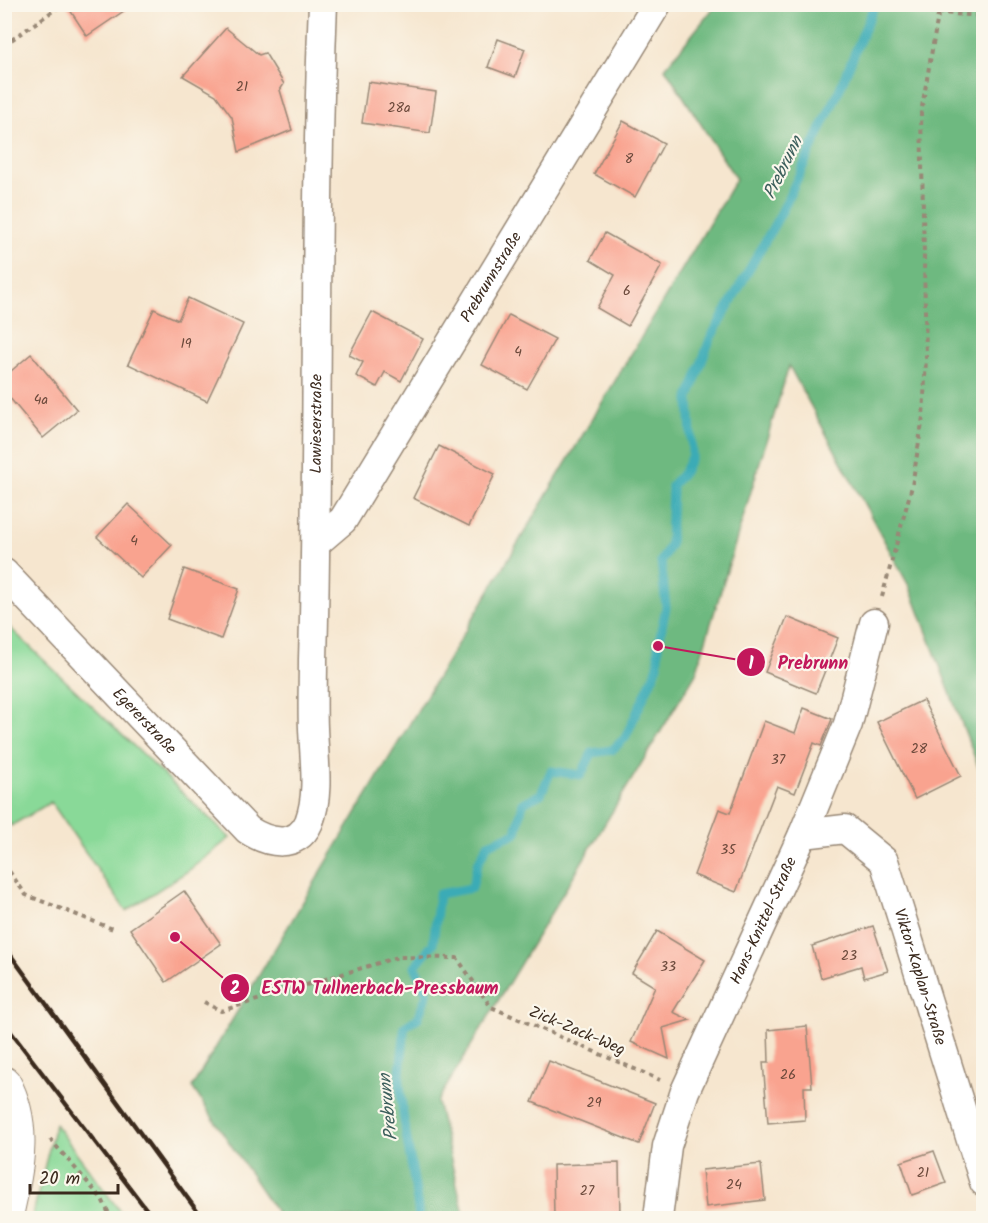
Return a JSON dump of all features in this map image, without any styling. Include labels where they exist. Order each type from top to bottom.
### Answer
[{"type":"street","name":"Lawieserstraße","points":[[296,838],[308,825],[313,810],[315,786],[312,705],[316,543],[318,140],[323,4]]},
{"type":"street","name":"Prebrunnstraße","points":[[316,543],[343,520],[657,4]]},
{"type":"street","name":"Egererstraße","points":[[4,573],[248,830],[264,840],[284,842],[296,838]]},
{"type":"street","name":"Hans-Knittel-Straße","points":[[658,1218],[667,1146],[685,1091],[803,834],[848,724],[874,623]]},
{"type":"street","name":"Viktor-Kaplan-Straße","points":[[803,834],[845,829],[884,861],[984,1182]]},
{"type":"street","points":[[4,1083],[19,1120],[17,1169],[6,1218]]},
{"type":"path","points":[[4,45],[63,4]]},
{"type":"path","points":[[874,623],[912,486],[923,417],[926,358],[921,113],[940,4]]},
{"type":"path","points":[[938,13],[984,16]]},
{"type":"path","points":[[4,864],[26,895],[113,928]]},
{"type":"path","name":"Zick-Zack-Weg","points":[[204,1002],[221,1011],[398,957],[457,958],[491,1007],[685,1091]]},
{"type":"path","points":[[19,1120],[49,1137],[102,1199],[111,1218]]},
{"type":"green space","points":[[716,5],[983,5],[983,779],[910,588],[789,366],[696,673],[437,1102],[465,1218],[280,1218],[192,1087],[736,179],[665,68]]},
{"type":"green space","points":[[4,622],[230,838],[188,871],[126,911],[51,802],[11,826],[5,816]]},
{"type":"green space","points":[[55,1124],[125,1218],[32,1218]]},
{"type":"building","points":[[66,4],[134,4],[87,36]]},
{"type":"building","points":[[226,28],[259,55],[265,53],[284,84],[280,90],[292,130],[239,152],[232,117],[216,95],[183,76]]},
{"type":"building","points":[[498,39],[525,49],[515,77],[488,67]]},
{"type":"building","points":[[368,82],[436,92],[430,133],[362,123]]},
{"type":"building","points":[[623,121],[664,143],[635,197],[594,174]]},
{"type":"building","points":[[605,233],[662,265],[628,326],[597,308],[615,275],[590,260]]},
{"type":"building","points":[[188,298],[243,324],[207,401],[128,364],[154,309],[178,320]]},
{"type":"building","points":[[372,312],[423,339],[401,381],[385,372],[377,387],[356,376],[363,362],[349,355]]},
{"type":"building","points":[[509,315],[555,339],[527,389],[482,365]]},
{"type":"building","points":[[31,354],[77,410],[43,438],[4,391],[4,377]]},
{"type":"building","points":[[439,446],[495,474],[469,526],[413,498]]},
{"type":"building","points":[[128,504],[172,545],[141,578],[97,537]]},
{"type":"building","points":[[184,569],[239,589],[221,639],[167,619]]},
{"type":"building","points":[[787,617],[838,638],[816,693],[765,672]]},
{"type":"building","points":[[923,700],[961,776],[915,799],[877,722]]},
{"type":"building","points":[[804,708],[832,719],[821,746],[814,743],[795,793],[777,786],[736,892],[694,875],[719,809],[730,813],[764,721],[795,733]]},
{"type":"building","points":[[184,891],[221,944],[166,982],[130,929]]},
{"type":"building","points":[[873,926],[888,971],[864,978],[861,966],[821,978],[812,946]]},
{"type":"building","points":[[657,931],[705,960],[673,1012],[690,1020],[663,1028],[669,1059],[631,1042],[655,987],[632,973]]},
{"type":"building","points":[[807,1026],[812,1087],[804,1087],[805,1120],[768,1123],[763,1062],[769,1062],[768,1030]]},
{"type":"building","points":[[549,1061],[655,1103],[639,1144],[532,1102]]},
{"type":"building","points":[[934,1151],[946,1183],[912,1195],[901,1162]]},
{"type":"building","points":[[619,1163],[620,1218],[554,1218],[553,1165]]},
{"type":"building","points":[[761,1164],[765,1200],[706,1207],[702,1170]]},
{"type":"waterway","name":"Prebrunn","points":[[419,1218],[403,1116],[400,1068],[404,1027],[418,1018],[427,994],[415,966],[433,944],[439,894],[472,888],[477,865],[488,844],[516,833],[523,803],[541,794],[551,771],[581,775],[592,753],[612,750],[625,738],[658,666],[658,646],[666,607],[661,561],[670,545],[672,485],[684,472],[692,455],[689,398],[710,339],[781,213],[838,93],[875,4]]},
{"type":"railway","points":[[4,946],[202,1218]]},
{"type":"railway","points":[[4,1023],[153,1218]]},
{"type":"place","name":"Prebrunn","points":[[658,646]]},
{"type":"place","name":"ESTW Tullnerbach-Pressbaum","points":[[175,937]]}]
